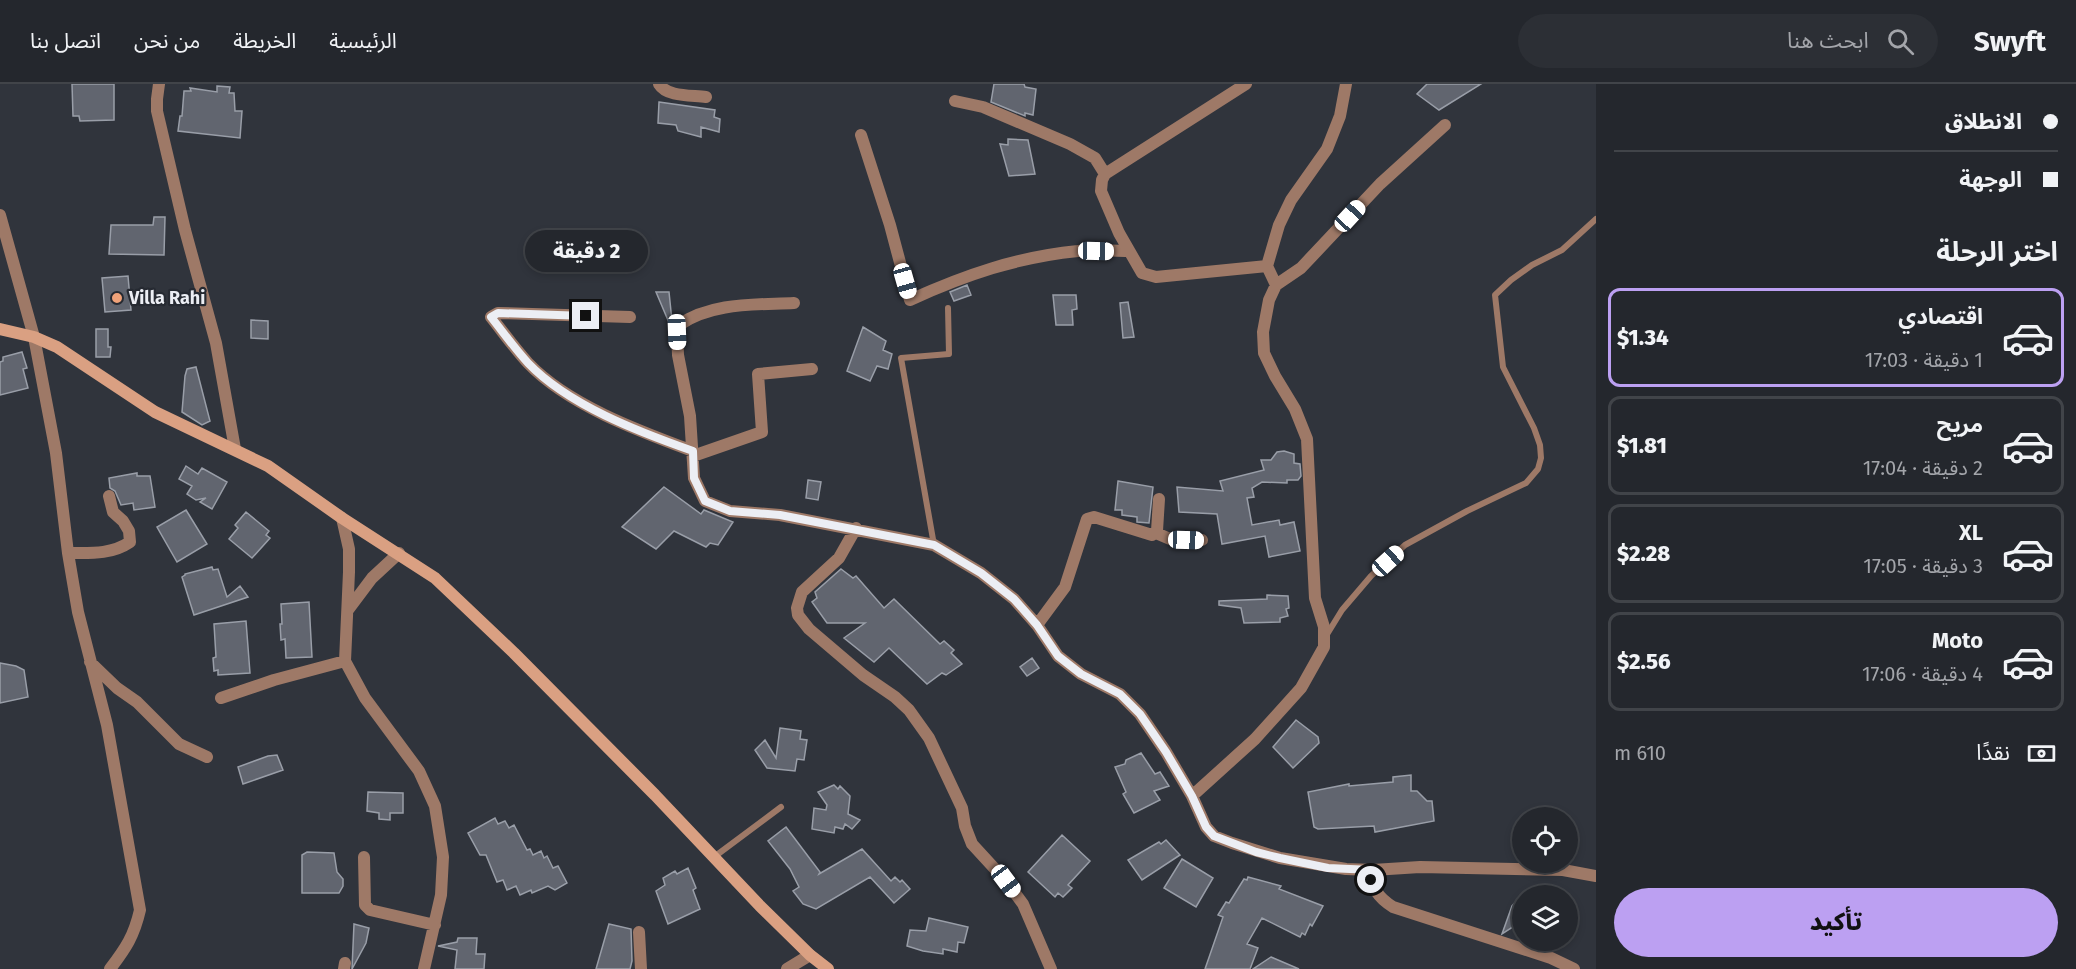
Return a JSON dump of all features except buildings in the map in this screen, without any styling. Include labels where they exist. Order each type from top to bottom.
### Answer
[{"type":"street","points":[[159,84],[158,111],[185,230],[216,343],[235,449]]},
{"type":"street","points":[[658,84],[662,90],[670,93],[706,97]]},
{"type":"street","points":[[1246,84],[1105,174],[1101,191],[1128,251],[1142,273],[1156,277],[1268,266]]},
{"type":"street","points":[[1276,285],[1268,266],[1279,225],[1291,200],[1327,149],[1340,116],[1346,84]]},
{"type":"street","points":[[955,101],[983,107],[1070,144],[1095,158],[1105,174]]},
{"type":"street","points":[[1192,796],[1255,739],[1301,688],[1324,647],[1325,636],[1315,598],[1307,439],[1295,409],[1264,353],[1263,332],[1269,300],[1276,285],[1301,268],[1380,184],[1445,125]]},
{"type":"street","points":[[861,135],[890,225],[910,300],[954,280],[1010,261],[1079,250],[1128,251]]},
{"type":"street","points":[[0,215],[34,337],[56,453],[68,553],[89,661],[107,725],[140,910],[135,932],[110,969]]},
{"type":"street","points":[[794,303],[725,306],[686,320],[679,325],[678,355],[690,416],[694,478],[705,501],[730,511],[780,515],[934,545],[981,573],[1014,599],[1037,625],[1058,656],[1081,674],[1120,694],[1140,714],[1166,752],[1192,796],[1206,827],[1214,836],[1256,852],[1328,868],[1563,870],[1596,876]]},
{"type":"street","points":[[630,317],[498,313],[491,317],[529,364],[566,394],[644,433],[693,453],[762,432],[758,374],[812,369]]},
{"type":"street","points":[[0,328],[34,337],[57,347],[155,412],[268,465],[342,518],[435,578],[647,786],[810,955],[828,969]]},
{"type":"street","points":[[68,553],[105,552],[122,548],[130,542],[129,531],[123,521],[113,512],[109,496]]},
{"type":"street","points":[[1155,533],[1159,500]]},
{"type":"street","points":[[1037,625],[1065,587],[1089,517],[1152,535],[1155,533],[1170,539],[1202,540]]},
{"type":"street","points":[[342,518],[349,549],[345,661],[365,698],[419,771],[435,806],[443,857],[441,895],[424,969]]},
{"type":"street","points":[[856,528],[839,558],[802,592],[796,608],[798,615],[809,628],[863,675],[895,697],[909,710],[929,738],[962,808],[965,826],[972,844],[1006,881],[1023,904],[1051,969]]},
{"type":"street","points":[[348,610],[372,578],[399,553]]},
{"type":"street","points":[[89,661],[179,744],[207,757]]},
{"type":"street","points":[[220,698],[274,680],[345,661]]},
{"type":"street","points":[[364,856],[365,905],[370,910],[435,925]]},
{"type":"street","points":[[1372,870],[1371,880],[1374,888],[1383,901],[1393,908],[1551,958],[1574,969]]},
{"type":"street","points":[[639,932],[641,969]]},
{"type":"street","points":[[787,969],[810,955]]},
{"type":"lane","points":[[1325,636],[1342,610],[1371,576],[1406,545],[1467,511],[1526,483],[1538,469],[1541,458],[1540,445],[1534,428],[1503,367],[1495,295],[1511,280],[1562,250],[1596,219]]},
{"type":"lane","points":[[934,545],[901,358],[949,354],[948,308]]},
{"type":"lane","points":[[714,856],[781,807]]},
{"type":"place","name":"Villa Rahi","points":[[117,298]]},
{"type":"route","points":[[586,316],[498,313],[491,317],[529,364],[566,394],[644,433],[693,451],[694,478],[705,501],[730,511],[780,515],[934,545],[981,573],[1014,599],[1037,625],[1058,656],[1081,674],[1120,694],[1140,714],[1166,752],[1192,796],[1206,827],[1214,836],[1256,852],[1280,858],[1328,868],[1372,870],[1371,880]]}]
